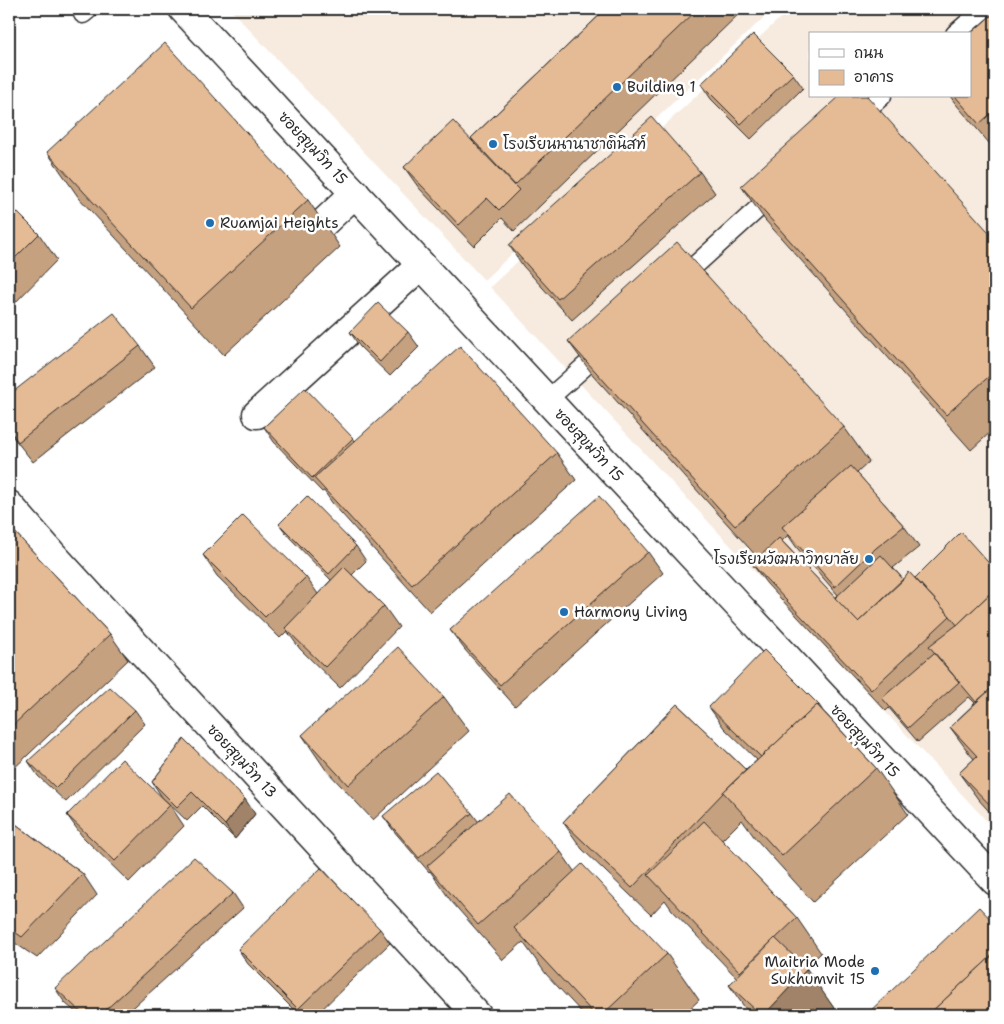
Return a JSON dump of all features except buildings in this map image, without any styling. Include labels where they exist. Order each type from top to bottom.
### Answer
[{"type":"street","name":"ซอยสุขุมวิท 15","points":[[194,13],[421,265],[995,881]]},
{"type":"street","points":[[292,253],[355,193]]},
{"type":"street","points":[[257,414],[421,265]]},
{"type":"street","name":"ซอยสุขุมวิท 13","points":[[9,506],[477,1015]]},
{"type":"lane","points":[[957,32],[984,9]]},
{"type":"lane","points":[[846,128],[880,98]]},
{"type":"lane","points":[[666,292],[789,180]]},
{"type":"lane","points":[[548,400],[615,339]]},
{"type":"shaded area","name":"โรงเรียนนานาชาตินิสท์","points":[[230,9],[773,9],[484,280]]},
{"type":"shaded area","name":"โรงเรียนวัฒนาวิทยาลัย","points":[[790,9],[995,9],[995,830],[490,287]]},
{"type":"place","name":"Building 1","points":[[617,87]]},
{"type":"place","name":"โรงเรียนนานาชาตินิสท์","points":[[493,144]]},
{"type":"place","name":"Ruamjai Heights","points":[[210,223]]},
{"type":"place","name":"โรงเรียนวัฒนาวิทยาลัย","points":[[869,559]]},
{"type":"place","name":"Harmony Living","points":[[564,612]]},
{"type":"place","name":"Maitria Mode Sukhumvit 15","points":[[875,971]]}]
